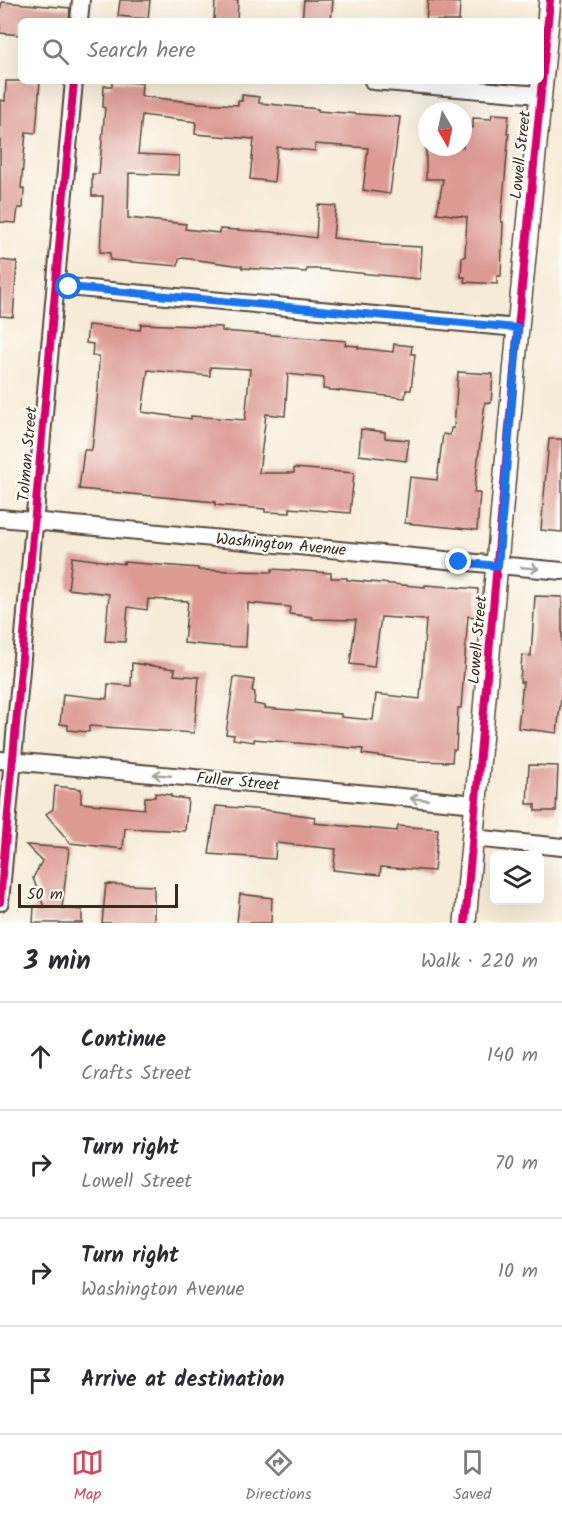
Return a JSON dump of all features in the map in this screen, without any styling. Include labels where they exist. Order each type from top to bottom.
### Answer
[{"type":"street","points":[[79,18],[81,0]]},
{"type":"street","name":"Lowell Street","points":[[544,57],[550,0]]},
{"type":"street","name":"Tolman Street","points":[[0,902],[6,760],[35,521],[74,84]]},
{"type":"street","points":[[409,84],[540,95]]},
{"type":"street","name":"Lowell Street","points":[[465,923],[541,84]]},
{"type":"street","points":[[56,286],[518,328]]},
{"type":"street","name":"Washington Avenue","points":[[0,518],[562,571]]},
{"type":"street","name":"Fuller Street","points":[[6,760],[477,804]]},
{"type":"street","points":[[473,838],[562,847]]},
{"type":"building","points":[[120,0],[150,0],[148,18],[118,16]]},
{"type":"building","points":[[215,0],[238,0],[237,18],[214,18]]},
{"type":"building","points":[[304,0],[333,0],[331,18],[302,18]]},
{"type":"building","points":[[428,0],[460,3],[459,18],[426,18]]},
{"type":"building","points":[[2,2],[70,8],[69,18],[18,18],[18,35],[0,33]]},
{"type":"building","points":[[6,81],[18,81],[18,84],[40,84],[36,133],[26,132],[21,188],[24,189],[23,208],[18,208],[16,223],[0,222],[0,100],[5,101]]},
{"type":"building","points":[[112,84],[142,84],[141,96],[198,103],[238,105],[238,101],[242,101],[242,95],[259,97],[259,103],[318,109],[318,111],[400,117],[390,194],[363,190],[368,148],[315,144],[315,151],[277,147],[274,182],[250,179],[254,139],[195,134],[196,122],[142,115],[138,154],[179,156],[179,175],[129,173],[128,218],[186,224],[185,229],[219,233],[220,229],[272,232],[316,238],[318,205],[336,206],[333,238],[380,243],[380,245],[422,247],[420,279],[318,269],[307,269],[306,272],[242,268],[242,266],[183,258],[179,259],[178,266],[110,260],[110,253],[100,252],[103,196],[92,196],[92,174],[99,174],[105,108],[103,107],[104,86],[112,86]]},
{"type":"building","points":[[492,114],[509,115],[501,222],[503,222],[501,276],[497,276],[497,284],[464,282],[465,277],[461,277],[462,257],[465,257],[467,217],[437,213],[443,179],[426,179],[426,156],[472,156],[473,118],[491,119]]},
{"type":"building","points":[[0,260],[17,262],[13,317],[0,316]]},
{"type":"building","points":[[141,324],[222,327],[222,331],[346,341],[345,345],[393,352],[394,344],[412,346],[411,354],[415,354],[411,390],[406,390],[405,398],[323,389],[324,378],[288,374],[285,416],[266,414],[259,473],[294,473],[294,468],[354,473],[350,513],[290,508],[290,513],[265,512],[265,509],[215,505],[215,502],[79,489],[84,450],[92,450],[98,390],[99,356],[92,356],[93,344],[86,343],[88,325],[140,330]],"holes":[[[210,367],[250,369],[245,420],[191,416],[191,419],[142,412],[148,370],[210,376]]]},
{"type":"building","points":[[458,372],[493,374],[491,403],[485,402],[474,493],[480,493],[477,530],[405,523],[410,477],[437,480],[443,434],[450,435],[451,428],[454,428]]},
{"type":"building","points":[[361,429],[385,432],[385,438],[409,440],[406,461],[359,455]]},
{"type":"building","points":[[549,439],[562,439],[562,532],[541,530]]},
{"type":"building","points":[[72,557],[124,564],[124,562],[198,568],[198,570],[272,572],[272,569],[331,573],[331,578],[347,578],[347,580],[478,589],[476,617],[468,616],[461,708],[458,708],[456,750],[453,750],[452,762],[417,761],[362,754],[363,749],[254,739],[254,742],[233,739],[234,735],[226,734],[234,677],[254,680],[252,691],[255,692],[254,704],[265,706],[265,708],[341,714],[341,717],[373,720],[376,694],[420,699],[426,620],[381,617],[374,667],[350,664],[356,620],[312,619],[312,617],[289,614],[290,607],[248,603],[246,647],[216,646],[184,643],[188,601],[148,599],[147,610],[128,607],[125,642],[105,641],[109,594],[68,589]]},
{"type":"building","points":[[535,596],[562,597],[562,689],[557,733],[518,728],[523,682],[520,682],[522,655],[531,656]]},
{"type":"building","points":[[132,663],[175,669],[174,675],[199,677],[194,733],[89,726],[89,732],[68,730],[68,725],[60,724],[63,694],[107,699],[108,684],[131,686]]},
{"type":"building","points":[[529,765],[558,766],[556,811],[535,811],[535,804],[527,804]]},
{"type":"building","points":[[55,786],[81,789],[81,803],[144,809],[145,797],[155,797],[155,793],[188,799],[185,831],[125,828],[123,849],[70,843],[46,814],[53,809]]},
{"type":"building","points":[[216,806],[315,817],[314,823],[397,831],[398,826],[438,829],[434,871],[381,867],[380,875],[333,870],[336,849],[276,843],[275,859],[209,854]]},
{"type":"building","points":[[26,845],[69,848],[62,908],[82,910],[82,923],[33,923],[34,906],[44,907],[33,878],[42,861]]},
{"type":"building","points":[[106,884],[154,886],[154,923],[102,923]]},
{"type":"building","points":[[240,894],[272,898],[271,923],[237,923]]},
{"type":"cycle path","points":[[544,62],[550,0]]},
{"type":"cycle path","points":[[0,902],[74,84]]},
{"type":"cycle path","points":[[465,923],[542,84]]},
{"type":"route","points":[[69,287],[518,328],[498,566],[459,562]]}]
